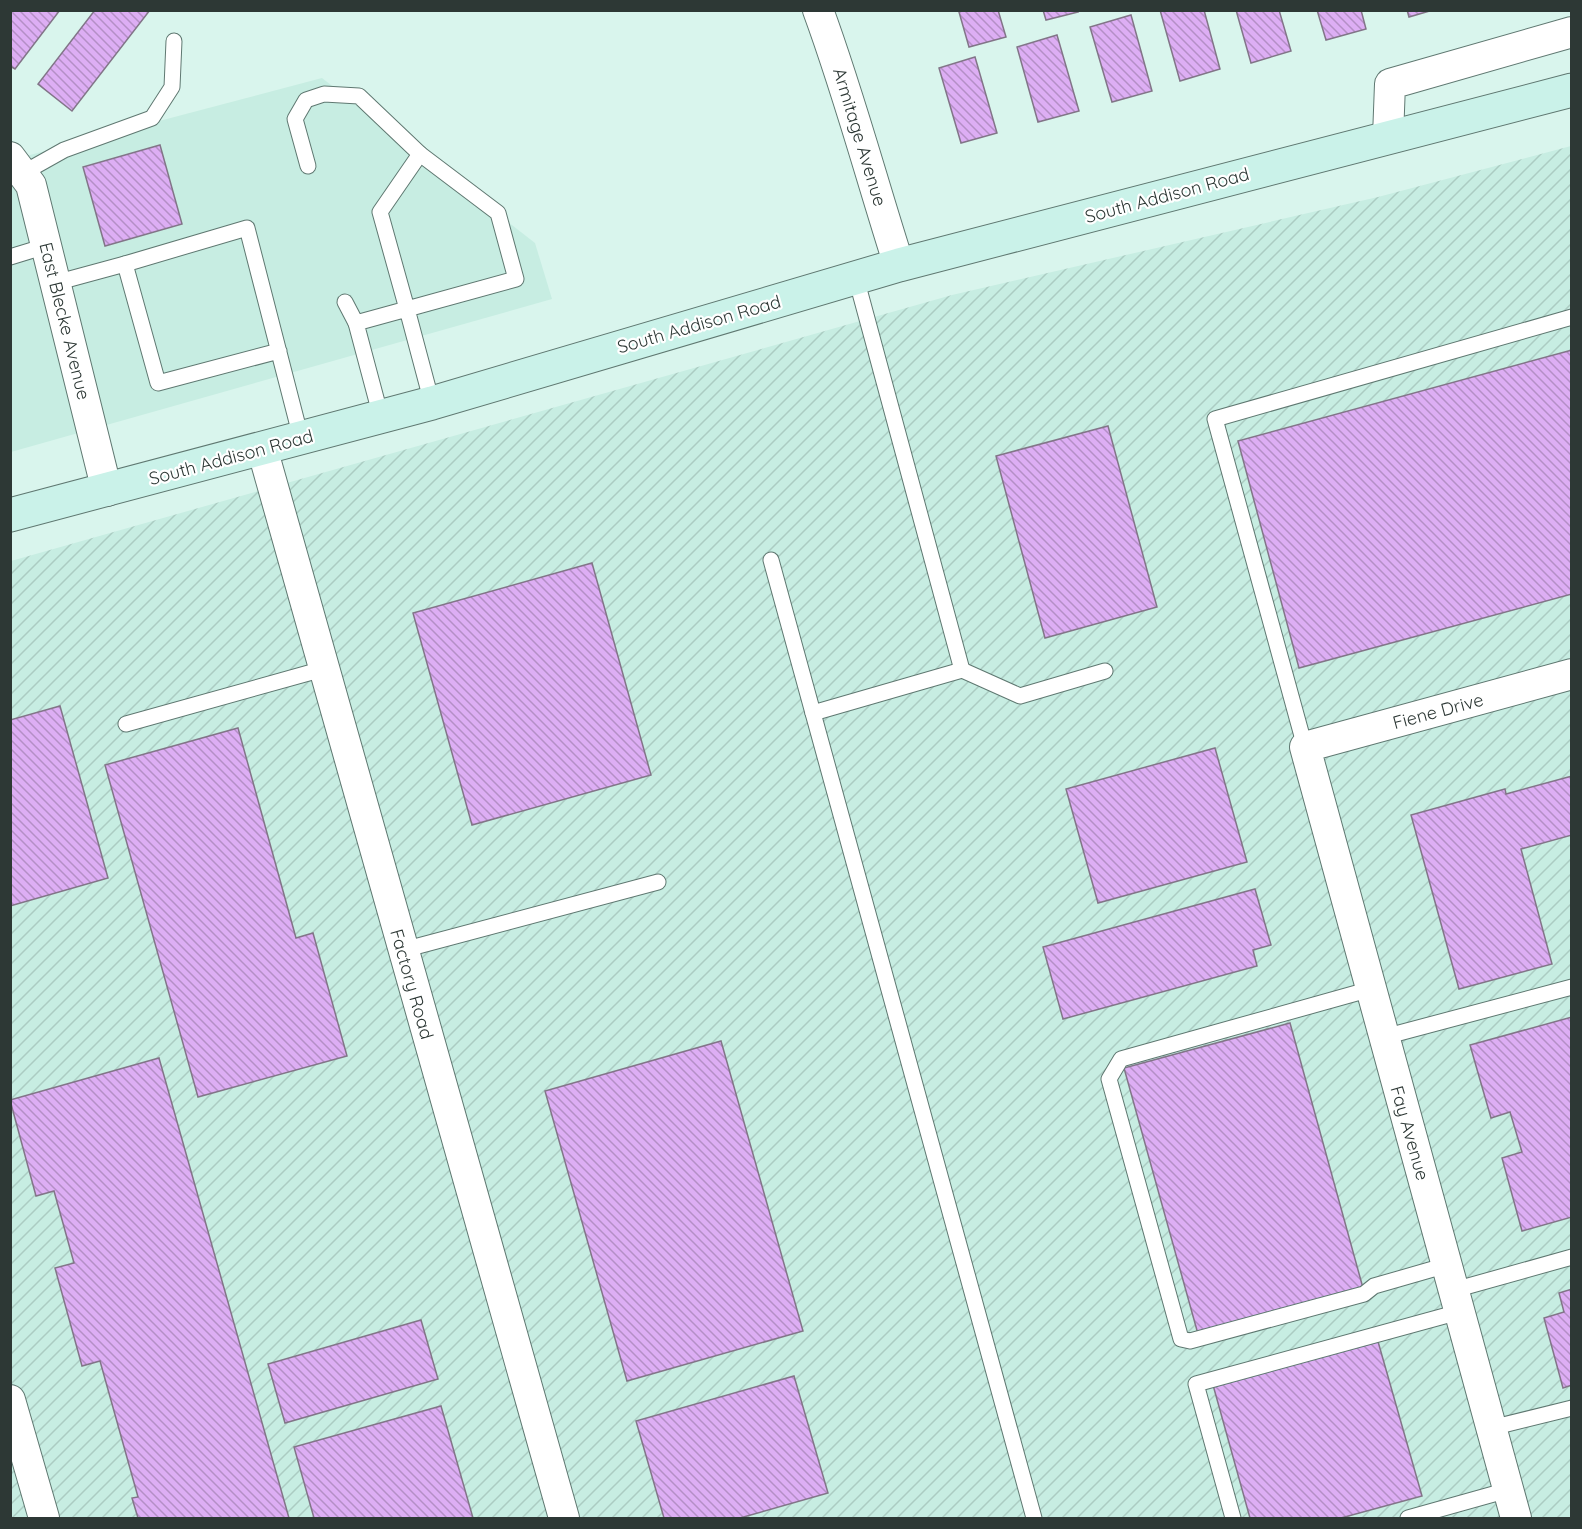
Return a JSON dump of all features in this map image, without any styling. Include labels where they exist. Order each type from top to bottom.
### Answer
[{"type":"street","name":"Armitage Avenue","points":[[818,10],[835,57],[862,151],[899,265]]},
{"type":"street","points":[[1388,137],[1390,84],[1572,32]]},
{"type":"street","name":"South Addison Road","points":[[10,515],[432,403],[899,265],[1572,90]]},
{"type":"street","name":"East Blecke Avenue","points":[[14,162],[31,185],[107,491]]},
{"type":"street","name":"Factory Road","points":[[262,448],[564,1518]]},
{"type":"street","name":"Fiene Drive","points":[[1305,747],[1572,674]]},
{"type":"street","name":"Fay Avenue","points":[[1305,747],[1516,1518]]},
{"type":"street","points":[[10,1400],[44,1518]]},
{"type":"lane","points":[[14,162],[64,150],[152,118],[172,87],[174,41]]},
{"type":"lane","points":[[308,166],[295,119],[306,100],[324,94],[359,96],[420,154],[498,213],[516,279],[356,324]]},
{"type":"lane","points":[[420,154],[380,212],[432,403]]},
{"type":"lane","points":[[55,283],[247,228],[301,438]]},
{"type":"lane","points":[[10,257],[46,246]]},
{"type":"lane","points":[[125,264],[158,383],[279,351]]},
{"type":"lane","points":[[856,278],[963,670]]},
{"type":"lane","points":[[345,302],[356,324],[381,417]]},
{"type":"lane","points":[[1305,747],[1215,419],[1572,317]]},
{"type":"lane","points":[[771,560],[1035,1518]]},
{"type":"lane","points":[[126,724],[323,669]]},
{"type":"lane","points":[[813,713],[963,670],[1020,696],[1105,671]]},
{"type":"lane","points":[[403,950],[658,882]]},
{"type":"lane","points":[[1384,1037],[1572,987]]},
{"type":"lane","points":[[1371,989],[1121,1059],[1109,1079],[1181,1339],[1190,1341],[1364,1294],[1374,1286],[1453,1289]]},
{"type":"lane","points":[[1233,1518],[1196,1384],[1453,1289],[1572,1257]]},
{"type":"lane","points":[[1491,1428],[1572,1407]]},
{"type":"lane","points":[[1408,1518],[1508,1490]]},
{"type":"shaded area","points":[[322,78],[535,243],[552,299],[11,452],[11,160]]},
{"type":"shaded area","points":[[1571,146],[1571,1518],[11,1518],[11,561],[952,295],[1378,197]]},
{"type":"building","points":[[10,10],[60,10],[15,69],[10,66]]},
{"type":"building","points":[[95,10],[150,10],[72,111],[38,84]]},
{"type":"building","points":[[998,10],[1006,37],[969,47],[959,12]]},
{"type":"building","points":[[1043,10],[1077,10],[1078,12],[1046,20]]},
{"type":"building","points":[[1160,10],[1204,10],[1220,69],[1180,81]]},
{"type":"building","points":[[1236,10],[1279,10],[1291,51],[1251,63]]},
{"type":"building","points":[[1317,10],[1361,10],[1366,29],[1326,40]]},
{"type":"building","points":[[1407,10],[1433,10],[1409,17]]},
{"type":"building","points":[[1131,15],[1152,91],[1112,102],[1090,27]]},
{"type":"building","points":[[1057,35],[1079,111],[1038,122],[1017,47]]},
{"type":"building","points":[[975,57],[997,133],[961,143],[939,68]]},
{"type":"building","points":[[160,145],[182,224],[105,246],[83,167]]},
{"type":"building","points":[[1572,350],[1572,594],[1299,668],[1238,441]]},
{"type":"building","points":[[1108,426],[1157,607],[1045,638],[996,456]]},
{"type":"building","points":[[592,563],[651,775],[472,825],[413,613]]},
{"type":"building","points":[[60,706],[108,878],[10,906],[10,720]]},
{"type":"building","points":[[238,728],[296,938],[313,933],[347,1056],[198,1097],[105,765]]},
{"type":"building","points":[[1215,748],[1247,862],[1098,903],[1066,789]]},
{"type":"building","points":[[1572,776],[1572,835],[1521,849],[1552,964],[1459,989],[1411,815],[1505,789],[1506,794]]},
{"type":"building","points":[[1255,889],[1271,945],[1253,950],[1257,966],[1063,1019],[1043,947]]},
{"type":"building","points":[[1572,1017],[1572,1217],[1522,1231],[1502,1158],[1522,1152],[1510,1112],[1491,1118],[1470,1045]]},
{"type":"building","points":[[1290,1023],[1363,1288],[1198,1334],[1124,1068]]},
{"type":"building","points":[[721,1041],[803,1331],[627,1381],[545,1091]]},
{"type":"building","points":[[159,1058],[289,1518],[138,1518],[132,1498],[138,1497],[100,1361],[82,1366],[55,1268],[74,1263],[54,1191],[36,1196],[10,1100]]},
{"type":"building","points":[[1572,1289],[1572,1385],[1563,1388],[1544,1318],[1564,1312],[1559,1293]]},
{"type":"building","points":[[421,1320],[438,1379],[285,1423],[268,1364]]},
{"type":"building","points":[[1377,1338],[1422,1496],[1341,1518],[1250,1518],[1213,1385]]},
{"type":"building","points":[[794,1376],[828,1493],[740,1518],[664,1518],[636,1421]]},
{"type":"building","points":[[441,1406],[473,1518],[314,1518],[294,1447]]}]
